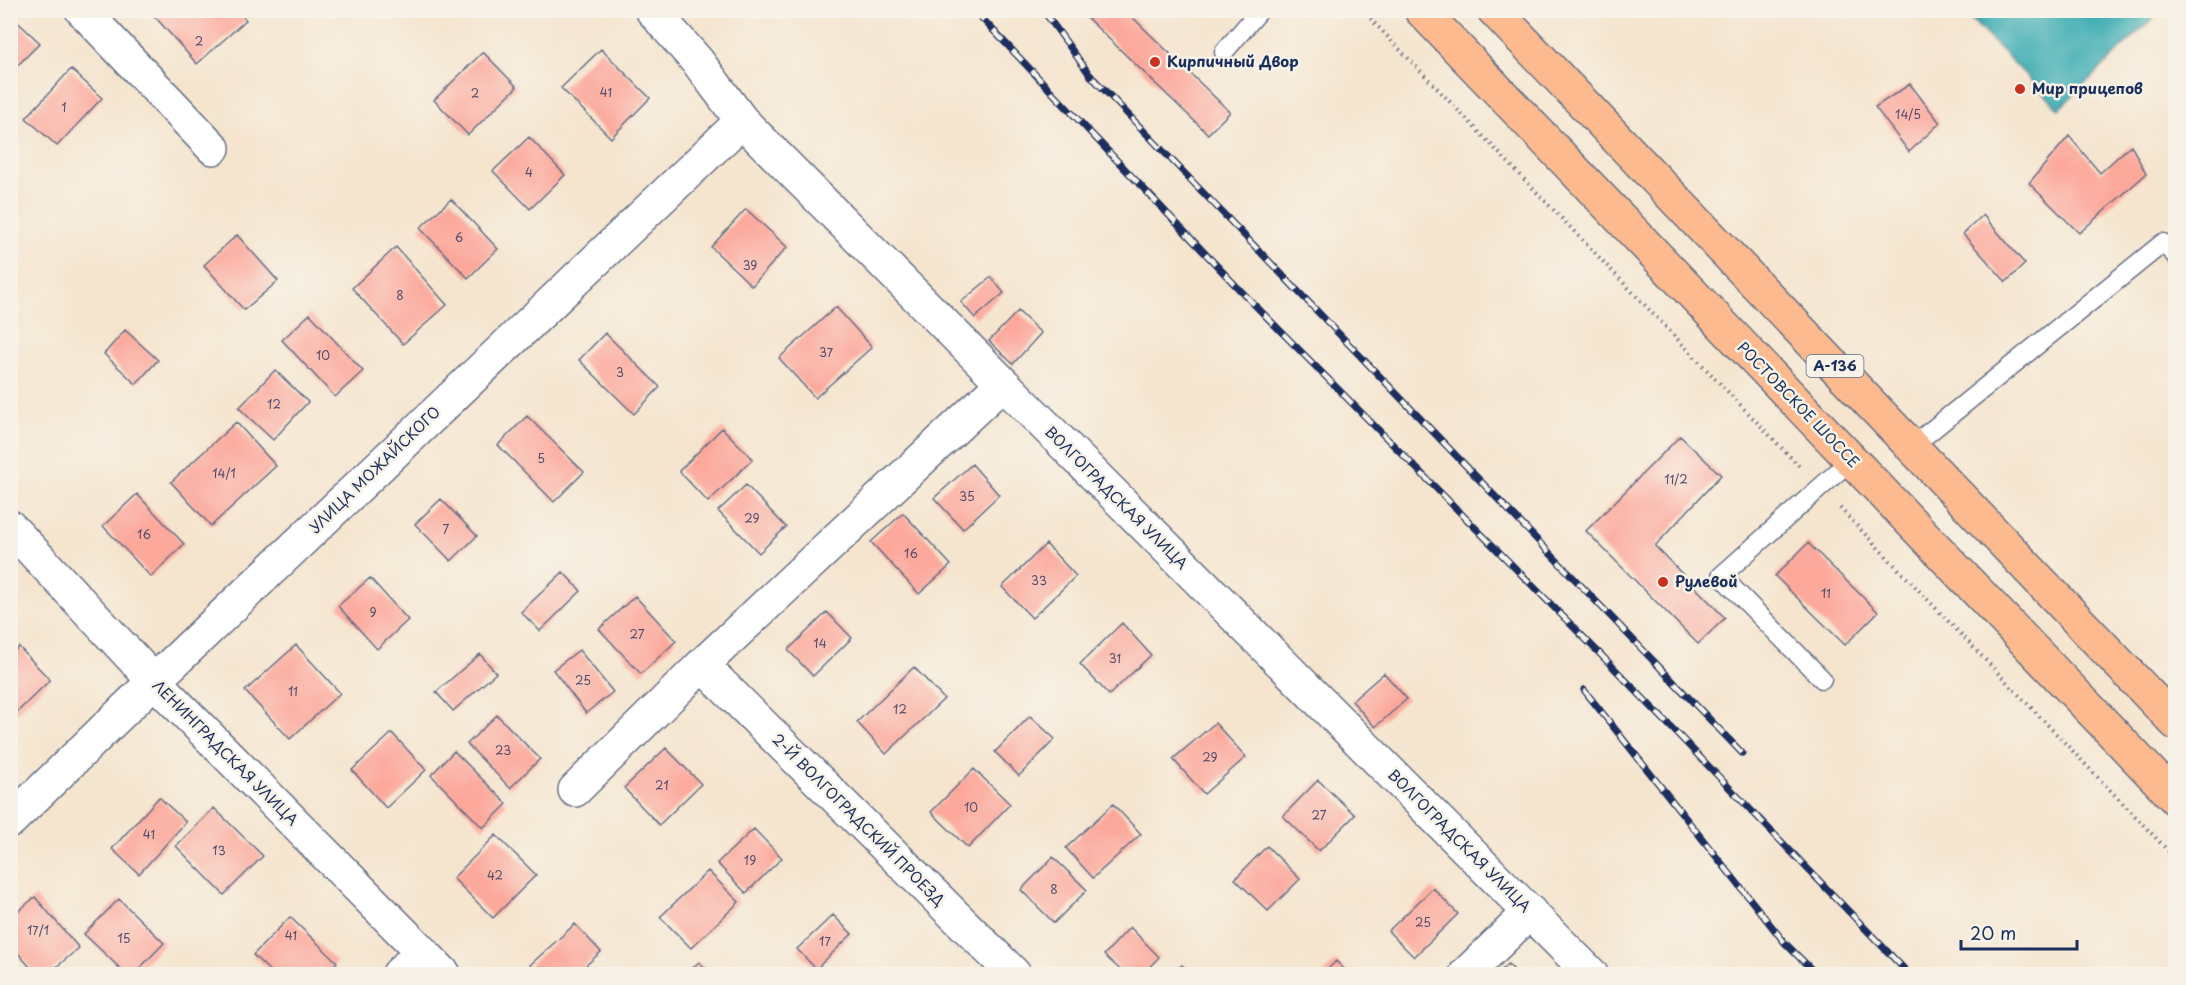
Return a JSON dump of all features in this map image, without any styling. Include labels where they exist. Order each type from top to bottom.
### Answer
[{"type":"main road","name":"РОСТОВСКОЕ ШОССЕ","points":[[1420,10],[2175,799]]},
{"type":"main road","name":"А-136","points":[[1494,10],[2175,723]]},
{"type":"street","points":[[82,10],[213,148]]},
{"type":"street","name":"ВОЛГОГРАДСКАЯ УЛИЦА","points":[[652,10],[698,62],[742,121],[1591,975]]},
{"type":"street","name":"УЛИЦА МОЖАЙСКОГО","points":[[10,821],[742,121]]},
{"type":"street","points":[[575,790],[702,665],[1002,384]]},
{"type":"street","name":"ЛЕНИНГРАДСКАЯ УЛИЦА","points":[[10,527],[154,681],[433,963]]},
{"type":"street","name":"2-Й ВОЛГОГРАДСКИЙ ПРОЕЗД","points":[[702,665],[1014,975]]},
{"type":"street","points":[[1466,975],[1530,912]]},
{"type":"street","points":[[399,975],[433,963]]},
{"type":"lane","points":[[1224,52],[1260,10]]},
{"type":"lane","points":[[1911,447],[2163,243],[2175,256]]},
{"type":"lane","points":[[1822,679],[1721,576],[1851,460]]},
{"type":"path","points":[[1362,10],[2175,859]]},
{"type":"water","points":[[1963,11],[2160,11],[2059,109]]},
{"type":"building","points":[[149,10],[237,10],[246,20],[197,64]]},
{"type":"building","name":"Кирпичный Двор","points":[[1082,10],[1125,10],[1230,112],[1208,134],[1081,12]]},
{"type":"building","points":[[10,15],[40,43],[10,73]]},
{"type":"building","points":[[601,49],[650,98],[611,138],[561,88]]},
{"type":"building","points":[[483,52],[517,87],[468,135],[434,100]]},
{"type":"building","points":[[71,69],[102,98],[57,146],[26,118]]},
{"type":"building","points":[[1910,84],[1940,123],[1909,152],[1875,107]]},
{"type":"building","points":[[2069,136],[2100,173],[2131,145],[2146,174],[2079,233],[2029,183]]},
{"type":"building","points":[[529,137],[565,175],[530,209],[493,171]]},
{"type":"building","points":[[451,199],[498,249],[468,278],[420,228]]},
{"type":"building","points":[[746,209],[787,247],[752,286],[711,247]]},
{"type":"building","points":[[1983,215],[2025,264],[2006,282],[1963,234]]},
{"type":"building","points":[[237,235],[278,281],[244,310],[204,265]]},
{"type":"building","points":[[396,247],[447,305],[403,344],[352,288]]},
{"type":"building","points":[[991,277],[1004,293],[975,318],[961,302]]},
{"type":"building","points":[[836,307],[872,347],[815,398],[779,358]]},
{"type":"building","points":[[1018,311],[1041,333],[1013,364],[989,341]]},
{"type":"building","points":[[310,314],[363,371],[335,397],[282,340]]},
{"type":"building","points":[[125,330],[158,360],[136,384],[104,354]]},
{"type":"building","points":[[605,333],[660,387],[634,414],[579,360]]},
{"type":"building","points":[[275,370],[308,402],[273,440],[239,408]]},
{"type":"building","points":[[527,416],[584,472],[554,502],[498,445]]},
{"type":"building","points":[[236,422],[276,466],[211,526],[171,482]]},
{"type":"building","points":[[722,428],[753,459],[708,502],[679,471]]},
{"type":"building","name":"Рулевой","points":[[1680,436],[1721,475],[1655,546],[1725,618],[1698,644],[1586,531]]},
{"type":"building","points":[[972,464],[999,495],[963,529],[934,498]]},
{"type":"building","points":[[746,485],[786,527],[759,553],[718,511]]},
{"type":"building","points":[[137,494],[184,544],[151,577],[103,526]]},
{"type":"building","points":[[441,499],[477,536],[451,561],[415,524]]},
{"type":"building","points":[[903,513],[951,565],[919,594],[871,542]]},
{"type":"building","points":[[1808,543],[1878,612],[1845,645],[1775,576]]},
{"type":"building","points":[[1046,544],[1076,576],[1032,618],[1002,587]]},
{"type":"building","points":[[563,572],[581,591],[540,631],[521,612]]},
{"type":"building","points":[[370,578],[408,620],[377,649],[338,606]]},
{"type":"building","points":[[635,596],[676,641],[641,674],[599,629]]},
{"type":"building","points":[[827,612],[852,638],[813,676],[788,650]]},
{"type":"building","points":[[1122,623],[1151,655],[1109,695],[1080,664]]},
{"type":"building","points":[[296,645],[340,693],[290,739],[245,691]]},
{"type":"building","points":[[19,647],[50,680],[10,719],[10,654]]},
{"type":"building","points":[[579,650],[613,692],[586,713],[553,670]]},
{"type":"building","points":[[480,654],[496,673],[453,711],[436,692]]},
{"type":"building","points":[[914,667],[944,699],[886,754],[857,722]]},
{"type":"building","points":[[1384,673],[1407,699],[1375,727],[1352,701]]},
{"type":"building","points":[[497,715],[540,759],[510,788],[467,744]]},
{"type":"building","points":[[1030,716],[1055,739],[1019,776],[995,752]]},
{"type":"building","points":[[1215,723],[1246,757],[1204,794],[1173,759]]},
{"type":"building","points":[[392,733],[426,770],[386,808],[352,770]]},
{"type":"building","points":[[666,748],[701,784],[659,825],[624,788]]},
{"type":"building","points":[[454,751],[507,804],[483,828],[431,775]]},
{"type":"building","points":[[974,769],[1010,804],[968,848],[931,812]]},
{"type":"building","points":[[1318,780],[1355,815],[1319,851],[1283,816]]},
{"type":"building","points":[[159,797],[186,822],[139,874],[112,849]]},
{"type":"building","points":[[1113,804],[1141,834],[1093,878],[1066,848]]},
{"type":"building","points":[[214,808],[263,856],[224,895],[176,846]]},
{"type":"building","points":[[754,829],[782,858],[746,893],[717,863]]},
{"type":"building","points":[[496,835],[536,875],[493,918],[453,878]]},
{"type":"building","points":[[1267,846],[1300,879],[1268,911],[1235,879]]},
{"type":"building","points":[[1053,857],[1087,890],[1054,923],[1021,890]]},
{"type":"building","points":[[708,871],[739,902],[691,948],[660,917]]},
{"type":"building","points":[[1433,888],[1458,914],[1414,957],[1388,931]]},
{"type":"building","points":[[35,897],[79,948],[48,974],[36,974],[10,944],[10,918]]},
{"type":"building","points":[[119,899],[164,943],[134,974],[126,974],[84,934]]},
{"type":"building","points":[[833,915],[852,934],[816,969],[797,949]]},
{"type":"building","points":[[290,917],[337,962],[324,974],[273,974],[253,955]]},
{"type":"building","points":[[575,924],[601,952],[576,974],[539,974],[530,965]]},
{"type":"building","points":[[1130,927],[1159,957],[1143,974],[1125,974],[1104,955]]},
{"type":"building","points":[[1336,961],[1349,974],[1323,974]]},
{"type":"building","points":[[699,962],[711,974],[686,974]]},
{"type":"building","points":[[1508,964],[1518,974],[1498,974]]},
{"type":"building","points":[[1182,965],[1192,974],[1172,974]]},
{"type":"railway","points":[[974,10],[1239,289],[1612,666],[1909,974]]},
{"type":"railway","points":[[1043,10],[1090,75],[1742,753]]},
{"type":"railway","points":[[1584,690],[1785,943],[1816,974]]},
{"type":"place","name":"Кирпичный Двор","points":[[1155,62]]},
{"type":"place","name":"Мир прицепов","points":[[2020,89]]},
{"type":"place","name":"Рулевой","points":[[1663,582]]}]
